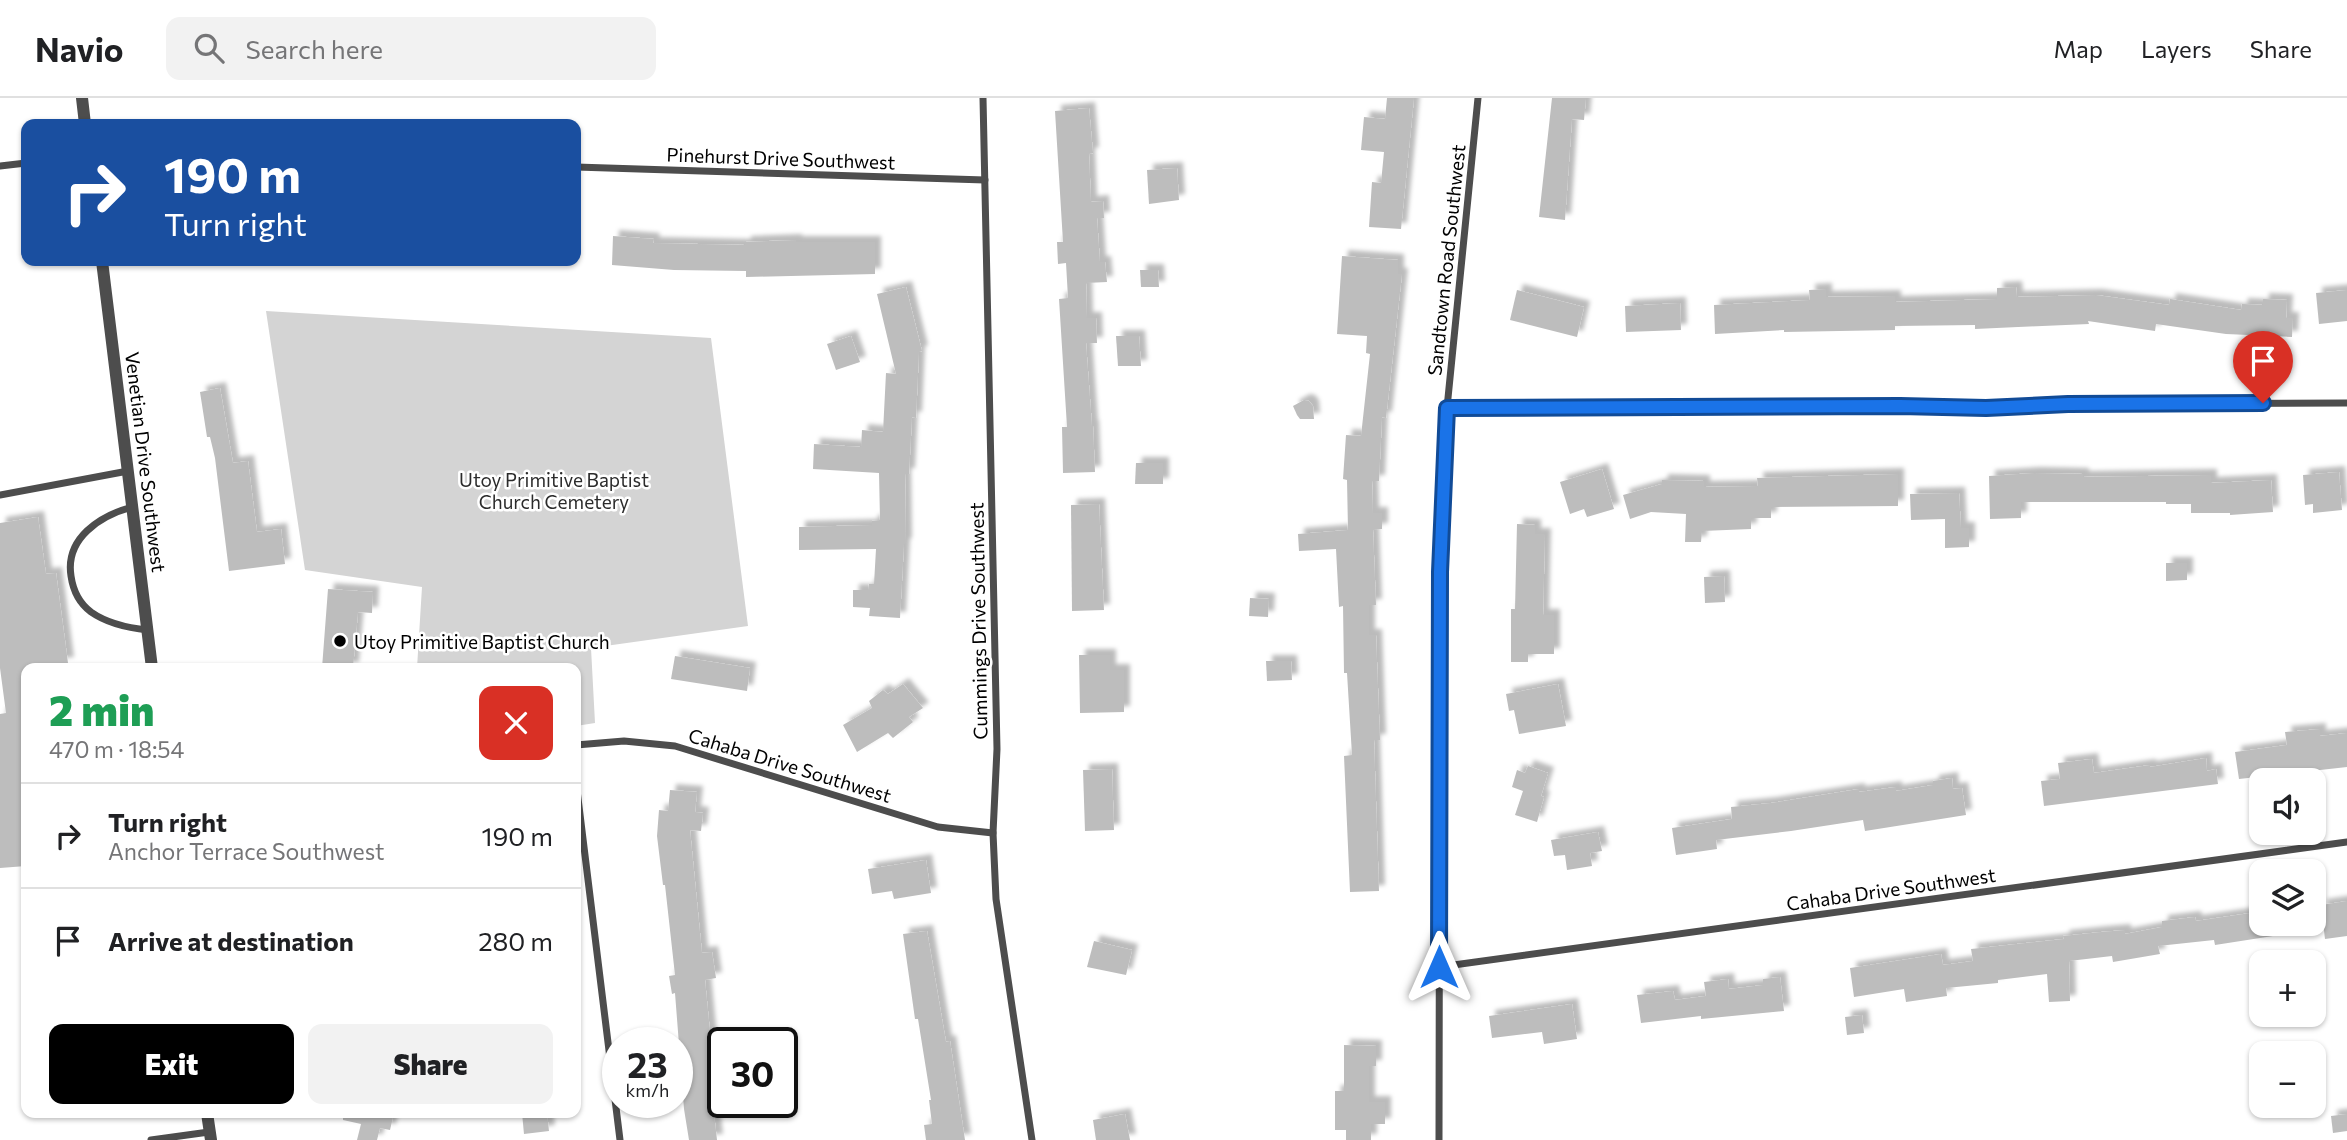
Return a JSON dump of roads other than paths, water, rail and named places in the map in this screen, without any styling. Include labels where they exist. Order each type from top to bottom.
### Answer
[{"type":"street","points":[[82,98],[84,119]]},
{"type":"street","name":"Cummings Drive Southwest","points":[[983,98],[997,749],[993,833],[996,899],[1032,1140]]},
{"type":"street","name":"Sandtown Road Southwest","points":[[1439,1140],[1440,572],[1447,408],[1478,98]]},
{"type":"street","points":[[0,166],[21,164]]},
{"type":"street","name":"Pinehurst Drive Southwest","points":[[581,167],[985,180]]},
{"type":"street","name":"Venetian Drive Southwest","points":[[103,266],[151,663]]},
{"type":"street","points":[[1447,408],[1986,408],[2068,404],[2347,403]]},
{"type":"street","points":[[0,495],[128,471]]},
{"type":"street","points":[[132,507],[112,512],[93,524],[73,548],[69,563],[72,585],[80,601],[92,612],[128,628],[148,630]]},
{"type":"street","name":"Cahaba Drive Southwest","points":[[581,745],[624,741],[675,746],[938,827],[993,833]]},
{"type":"street","points":[[581,823],[620,1140]]},
{"type":"street","name":"Cahaba Drive Southwest","points":[[1439,967],[2347,842]]},
{"type":"street","points":[[151,1140],[210,1136],[208,1118]]},
{"type":"place","name":"Utoy Primitive Baptist Church","points":[[340,641]]},
{"type":"park label","name":"Utoy Primitive Baptist Church Cemetery","points":[[554,490]]}]
